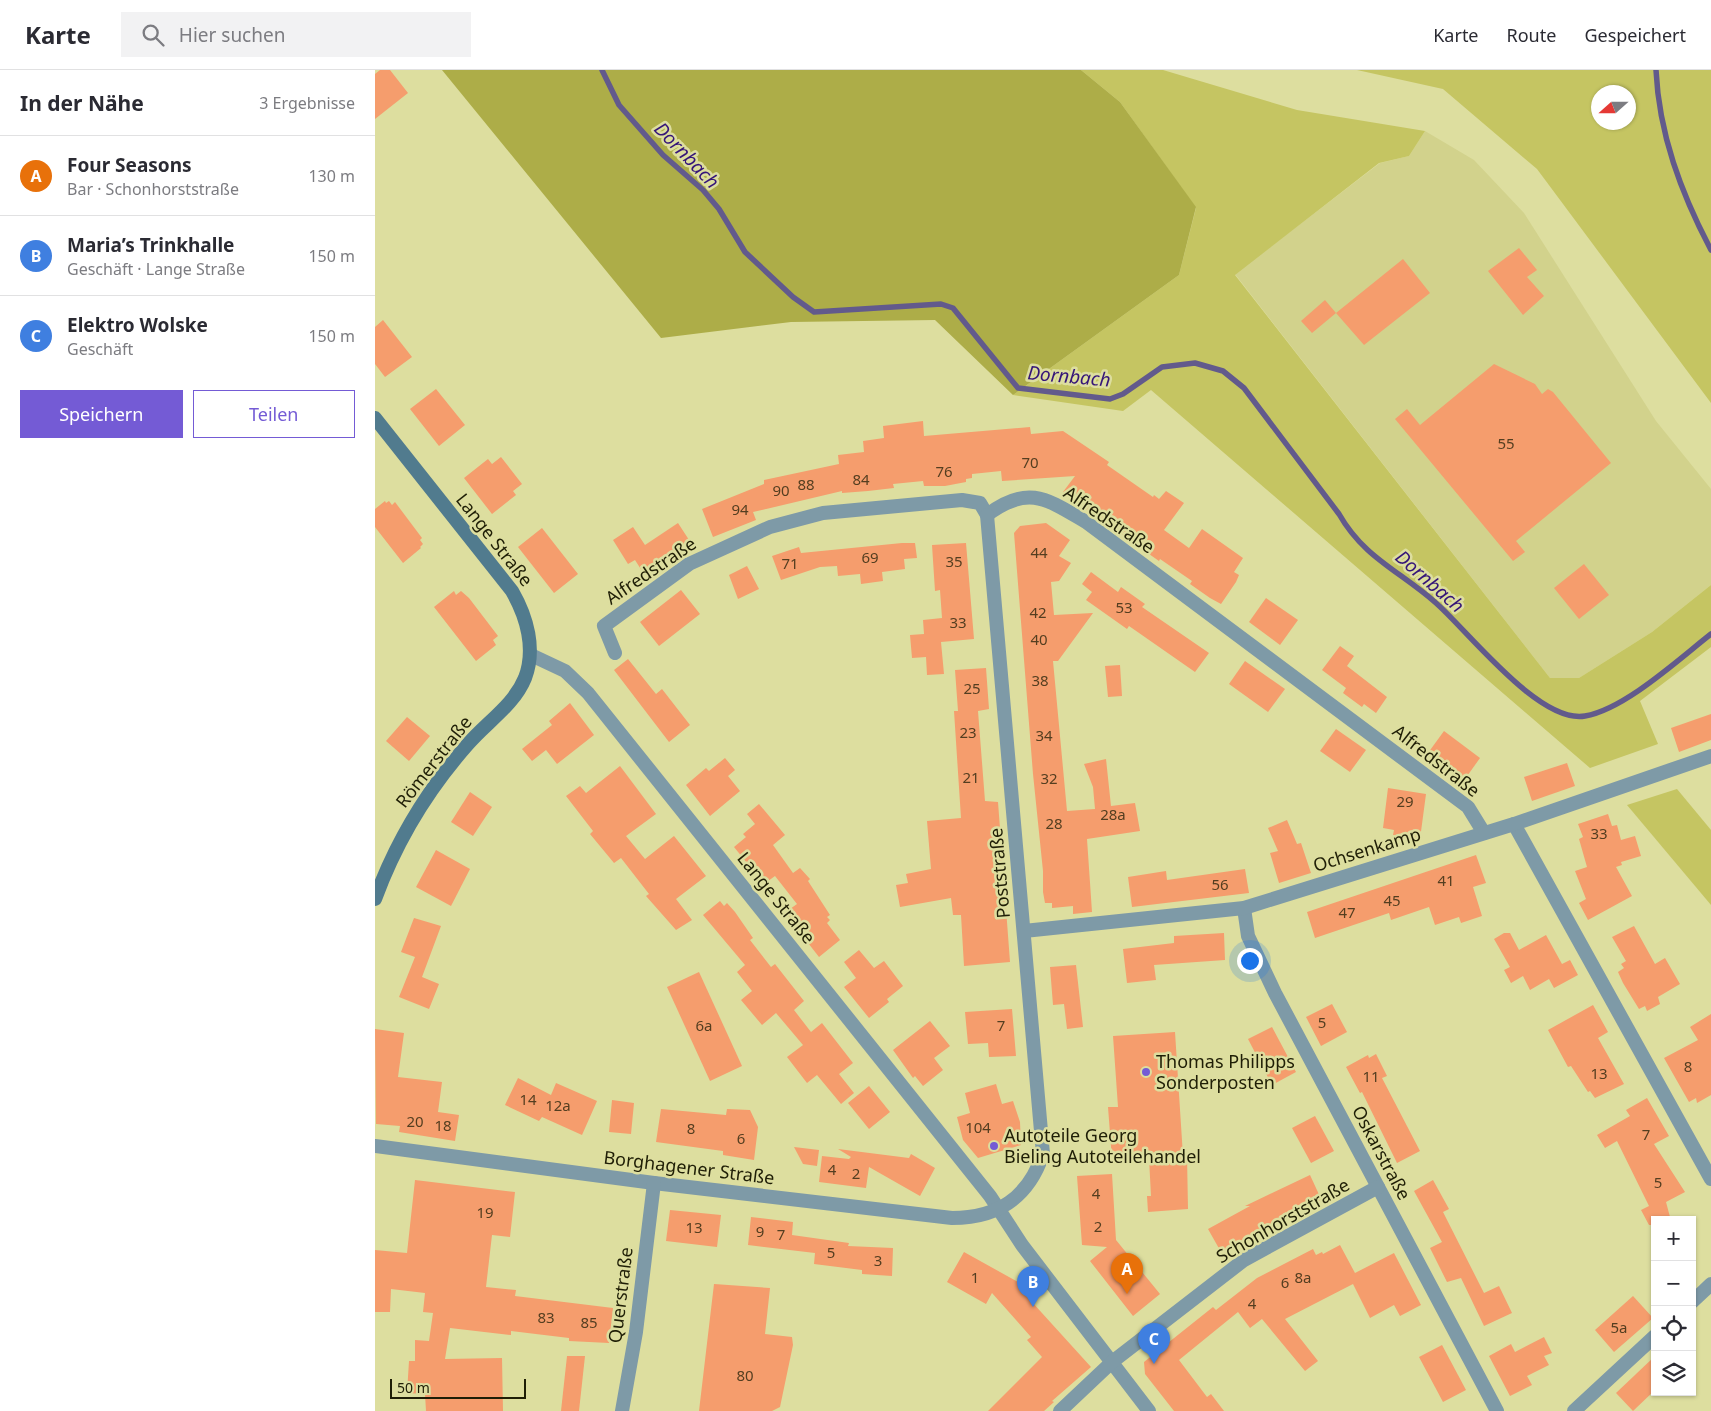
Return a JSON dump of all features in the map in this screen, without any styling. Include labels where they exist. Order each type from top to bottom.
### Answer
[{"type":"main road","name":"Lange Straße","points":[[375,418],[512,591],[520,604],[528,632],[531,655]]},
{"type":"main road","name":"Römerstraße","points":[[375,899],[396,850],[416,812],[468,744],[511,700],[525,679],[531,655]]},
{"type":"street","name":"Alfredstraße","points":[[615,653],[604,626],[689,564],[770,527],[823,513],[962,500],[980,503],[987,515],[1002,504],[1016,498],[1038,497],[1087,522],[1468,807],[1484,833]]},
{"type":"street","name":"Poststraße","points":[[987,515],[1043,1154],[1036,1173],[1020,1194],[998,1211]]},
{"type":"street","name":"Lange Straße","points":[[531,655],[565,671],[580,684],[981,1186],[1149,1411]]},
{"type":"street","name":"Ochsenkamp","points":[[1024,931],[1244,908],[1515,824],[1711,756]]},
{"type":"street","points":[[1515,824],[1711,1179]]},
{"type":"street","name":"Oskarstraße","points":[[1244,908],[1248,936],[1275,993],[1497,1411]]},
{"type":"street","name":"Borghagener Straße","points":[[375,1146],[654,1183],[952,1218],[975,1218],[998,1211]]},
{"type":"street","name":"Querstraße","points":[[622,1411],[636,1332],[654,1183]]},
{"type":"street","name":"Schonhorststraße","points":[[1060,1411],[1112,1362],[1244,1260],[1378,1187]]},
{"type":"street","points":[[1696,1298],[1711,1284]]},
{"type":"street","points":[[1574,1411],[1651,1340]]},
{"type":"shaded area","points":[[442,70],[1081,70],[1120,102],[1196,207],[1179,275],[1013,395],[935,320],[791,322],[661,338]]},
{"type":"shaded area","points":[[1081,70],[1163,70],[1297,110],[1425,131],[1409,156],[1379,163],[1235,275],[1550,678],[1579,678],[1652,632],[1711,585],[1711,647],[1640,701],[1658,744],[1590,768],[1151,390],[1123,411],[1013,395],[1179,275],[1196,208],[1120,102]]},
{"type":"shaded area","points":[[1357,70],[1711,70],[1711,403],[1537,169],[1443,89]]},
{"type":"shaded area","points":[[1425,131],[1474,160],[1524,213],[1656,421],[1711,489],[1711,585],[1652,632],[1579,678],[1550,678],[1235,274],[1380,163],[1409,156]]},
{"type":"shaded area","points":[[1677,789],[1711,830],[1711,905],[1627,805]]},
{"type":"building","points":[[380,70],[390,70],[408,93],[375,119],[375,74]]},
{"type":"building","points":[[1519,248],[1537,270],[1527,277],[1544,296],[1523,315],[1488,271]]},
{"type":"building","points":[[1403,259],[1430,293],[1364,345],[1336,313]]},
{"type":"building","points":[[1325,300],[1336,313],[1312,333],[1301,321]]},
{"type":"building","points":[[383,320],[412,357],[385,377],[375,364],[375,327]]},
{"type":"building","points":[[1494,364],[1535,384],[1542,394],[1548,389],[1553,392],[1611,463],[1516,541],[1525,552],[1513,561],[1395,419],[1407,409],[1420,425]]},
{"type":"building","points":[[436,389],[465,425],[439,446],[410,409]]},
{"type":"building","points":[[923,421],[924,436],[1030,427],[1031,434],[1063,431],[1109,462],[1107,465],[1153,497],[1154,495],[1159,499],[1166,491],[1184,503],[1164,530],[1189,548],[1202,529],[1243,558],[1234,572],[1239,575],[1236,582],[1221,604],[1210,598],[1190,584],[1192,581],[1160,559],[1159,561],[1063,492],[1075,476],[1002,481],[1001,471],[972,474],[972,478],[966,479],[966,482],[945,486],[924,486],[923,481],[893,484],[894,488],[842,493],[842,491],[753,512],[756,520],[713,537],[702,509],[764,484],[764,480],[839,464],[838,455],[864,452],[863,441],[884,438],[883,426]]},
{"type":"building","points":[[501,457],[522,484],[513,491],[516,495],[492,514],[464,478],[488,459],[492,464]]},
{"type":"building","points":[[385,501],[386,503],[389,501],[392,505],[395,502],[422,538],[420,540],[423,544],[421,548],[403,563],[375,527],[375,509]]},
{"type":"building","points":[[678,523],[691,543],[644,574],[635,560],[628,564],[613,540],[633,527],[645,545]]},
{"type":"building","points":[[1046,523],[1070,540],[1059,556],[1071,563],[1059,581],[1051,582],[1054,615],[1093,613],[1058,661],[1053,661],[1067,811],[1095,809],[1093,787],[1084,764],[1106,759],[1111,806],[1135,803],[1140,831],[1087,839],[1092,912],[1073,914],[1073,906],[1052,908],[1052,903],[1045,903],[1043,892],[1043,871],[1033,774],[1014,533],[1020,526]]},
{"type":"building","points":[[542,528],[578,574],[554,593],[518,547]]},
{"type":"building","points":[[915,543],[917,558],[904,559],[905,569],[882,572],[883,581],[861,584],[860,574],[838,576],[837,566],[820,567],[781,580],[772,556],[799,547],[801,553]]},
{"type":"building","points":[[966,543],[974,639],[941,642],[944,674],[927,675],[926,657],[912,658],[910,635],[924,634],[923,620],[942,618],[940,590],[935,591],[932,545]]},
{"type":"building","points":[[1584,564],[1609,595],[1579,619],[1554,588]]},
{"type":"building","points":[[747,566],[759,589],[738,599],[729,575]]},
{"type":"building","points":[[1091,572],[1118,592],[1121,587],[1145,604],[1142,607],[1209,653],[1195,672],[1129,626],[1127,629],[1086,600],[1092,592],[1082,584]]},
{"type":"building","points":[[681,590],[700,614],[659,646],[640,622]]},
{"type":"building","points":[[454,591],[456,595],[461,591],[469,598],[498,636],[493,640],[496,645],[476,661],[434,607]]},
{"type":"building","points":[[1266,598],[1298,620],[1280,645],[1249,622]]},
{"type":"building","points":[[1340,646],[1354,656],[1347,666],[1387,697],[1376,713],[1364,704],[1362,707],[1343,693],[1346,688],[1322,670]]},
{"type":"building","points":[[628,659],[656,694],[662,689],[690,725],[669,742],[614,670]]},
{"type":"building","points":[[1245,661],[1285,689],[1268,712],[1229,684]]},
{"type":"building","points":[[1120,665],[1122,696],[1108,697],[1105,666]]},
{"type":"building","points":[[986,668],[989,709],[978,711],[985,801],[998,802],[1010,962],[964,966],[961,915],[953,915],[951,898],[900,907],[896,885],[908,883],[906,874],[931,869],[927,821],[961,818],[954,711],[958,711],[955,670]]},
{"type":"building","points":[[570,703],[594,735],[557,764],[546,750],[532,761],[522,749],[552,725],[549,721]]},
{"type":"building","points":[[1711,714],[1711,740],[1679,752],[1671,728]]},
{"type":"building","points":[[407,717],[430,736],[409,761],[386,741]]},
{"type":"building","points":[[1336,729],[1366,750],[1350,772],[1320,751]]},
{"type":"building","points":[[1444,731],[1480,758],[1465,779],[1428,753]]},
{"type":"building","points":[[725,758],[735,770],[728,776],[740,791],[710,816],[686,785],[706,768],[709,771]]},
{"type":"building","points":[[1567,763],[1575,786],[1532,801],[1524,777]]},
{"type":"building","points":[[620,766],[656,814],[626,836],[645,859],[674,836],[706,876],[676,899],[692,920],[676,930],[646,896],[649,894],[621,858],[614,863],[590,834],[593,831],[566,796],[580,786],[586,793]]},
{"type":"building","points":[[1388,788],[1426,794],[1420,839],[1393,835],[1394,830],[1383,828]]},
{"type":"building","points":[[470,792],[492,807],[473,836],[451,822]]},
{"type":"building","points":[[759,804],[785,835],[773,845],[793,873],[800,868],[810,879],[808,881],[830,915],[827,917],[830,920],[827,923],[840,940],[819,957],[787,916],[793,912],[790,909],[797,904],[775,876],[764,884],[734,847],[746,837],[743,834],[755,824],[747,814]]},
{"type":"building","points":[[1608,814],[1612,826],[1617,825],[1621,840],[1635,836],[1641,856],[1621,862],[1622,865],[1616,867],[1632,896],[1588,920],[1579,903],[1586,899],[1575,871],[1587,867],[1579,839],[1583,837],[1578,824]]},
{"type":"building","points":[[1287,820],[1297,844],[1301,843],[1311,873],[1279,883],[1270,853],[1278,851],[1268,828]]},
{"type":"building","points":[[436,850],[470,869],[451,906],[416,887]]},
{"type":"building","points":[[1476,855],[1486,883],[1473,887],[1482,916],[1461,923],[1459,917],[1435,925],[1429,907],[1391,920],[1389,913],[1315,938],[1307,912]]},
{"type":"building","points":[[1245,869],[1249,893],[1132,907],[1128,877],[1166,871],[1167,880]]},
{"type":"building","points":[[720,901],[724,906],[727,903],[735,912],[753,938],[750,940],[771,967],[775,964],[804,1001],[794,1010],[811,1032],[822,1023],[853,1063],[839,1074],[854,1093],[841,1104],[817,1075],[807,1083],[787,1057],[803,1045],[776,1013],[762,1025],[741,1000],[752,991],[737,972],[745,965],[703,915]]},
{"type":"building","points":[[414,918],[441,926],[422,977],[439,984],[429,1009],[399,997],[415,957],[401,952]]},
{"type":"building","points":[[1634,926],[1655,964],[1665,958],[1680,984],[1658,997],[1660,1004],[1647,1011],[1645,1006],[1639,1009],[1623,983],[1618,972],[1624,968],[1621,964],[1626,961],[1612,937]]},
{"type":"building","points":[[1224,933],[1225,960],[1154,965],[1156,980],[1127,983],[1123,949],[1174,943],[1174,936]]},
{"type":"building","points":[[1504,933],[1510,933],[1519,950],[1546,935],[1562,964],[1570,960],[1578,975],[1554,988],[1549,979],[1530,990],[1523,976],[1511,983],[1504,970],[1510,967],[1494,939]]},
{"type":"building","points":[[859,950],[874,968],[884,961],[903,986],[887,999],[889,1002],[869,1018],[844,987],[856,978],[844,962]]},
{"type":"building","points":[[1076,965],[1083,1027],[1067,1029],[1064,1004],[1053,1005],[1050,967]]},
{"type":"building","points":[[699,972],[742,1066],[710,1081],[667,987]]},
{"type":"building","points":[[1332,1004],[1347,1032],[1321,1046],[1306,1017]]},
{"type":"building","points":[[1593,1005],[1608,1032],[1598,1038],[1624,1084],[1595,1098],[1590,1091],[1588,1092],[1571,1066],[1568,1067],[1548,1030]]},
{"type":"building","points":[[1012,1009],[1016,1056],[989,1057],[988,1043],[968,1044],[965,1012]]},
{"type":"building","points":[[1711,1014],[1711,1095],[1697,1103],[1696,1098],[1689,1102],[1664,1058],[1698,1040],[1690,1027]]},
{"type":"building","points":[[930,1021],[950,1046],[934,1058],[943,1070],[923,1086],[915,1076],[913,1078],[893,1050]]},
{"type":"building","points":[[1272,1027],[1296,1072],[1272,1085],[1248,1039]]},
{"type":"building","points":[[375,1029],[404,1033],[398,1077],[442,1082],[438,1112],[459,1115],[455,1141],[399,1132],[400,1126],[376,1124]]},
{"type":"building","name":"Thomas Philipps Sonderposten","points":[[1175,1032],[1183,1156],[1187,1156],[1188,1209],[1148,1212],[1147,1196],[1151,1196],[1149,1158],[1112,1160],[1108,1107],[1118,1107],[1113,1036]]},
{"type":"building","points":[[1376,1054],[1387,1076],[1382,1078],[1420,1151],[1397,1163],[1362,1092],[1360,1093],[1346,1067],[1368,1055],[1369,1058]]},
{"type":"building","points":[[518,1078],[551,1095],[556,1083],[597,1101],[582,1135],[542,1117],[539,1121],[505,1105]]},
{"type":"building","points":[[996,1084],[1002,1104],[1013,1101],[1020,1122],[1021,1145],[978,1158],[963,1140],[957,1117],[970,1113],[965,1093]]},
{"type":"building","points":[[869,1086],[890,1112],[869,1129],[848,1103]]},
{"type":"building","points":[[1647,1098],[1669,1136],[1654,1144],[1685,1192],[1666,1202],[1670,1216],[1651,1216],[1651,1225],[1649,1225],[1641,1210],[1649,1206],[1617,1141],[1605,1148],[1597,1135],[1630,1116],[1626,1110]]},
{"type":"building","points":[[612,1100],[634,1103],[631,1134],[609,1132]]},
{"type":"building","points":[[661,1109],[726,1115],[727,1109],[750,1110],[758,1127],[754,1160],[723,1155],[723,1151],[656,1142]]},
{"type":"building","points":[[1315,1116],[1334,1151],[1311,1163],[1292,1128]]},
{"type":"building","points":[[794,1147],[819,1150],[817,1166],[803,1164]]},
{"type":"building","points":[[838,1149],[909,1158],[911,1154],[935,1168],[920,1196],[869,1167],[866,1188],[819,1182],[822,1156],[849,1159],[851,1157]]},
{"type":"building","points":[[1112,1174],[1116,1240],[1160,1294],[1133,1316],[1090,1261],[1107,1247],[1082,1245],[1077,1176]]},
{"type":"building","points":[[1310,1175],[1322,1201],[1275,1223],[1221,1252],[1208,1229],[1250,1206],[1245,1206]]},
{"type":"building","points":[[415,1180],[515,1192],[510,1237],[492,1235],[486,1287],[516,1290],[515,1296],[613,1308],[609,1343],[569,1341],[569,1338],[511,1331],[511,1335],[450,1328],[445,1359],[502,1358],[503,1411],[426,1411],[425,1394],[407,1393],[409,1361],[415,1361],[415,1340],[429,1341],[433,1313],[423,1312],[425,1293],[391,1289],[390,1312],[375,1312],[375,1250],[407,1253]]},
{"type":"building","points":[[1433,1180],[1449,1209],[1443,1212],[1484,1293],[1499,1286],[1512,1313],[1484,1326],[1461,1278],[1447,1282],[1430,1248],[1442,1242],[1414,1191]]},
{"type":"building","points":[[670,1210],[721,1215],[717,1247],[666,1241]]},
{"type":"building","points":[[751,1217],[793,1222],[792,1235],[849,1243],[848,1246],[893,1248],[892,1276],[862,1274],[862,1270],[814,1264],[815,1253],[748,1245]]},
{"type":"building","points":[[1340,1245],[1355,1273],[1394,1253],[1421,1305],[1400,1316],[1394,1305],[1370,1318],[1353,1284],[1285,1319],[1318,1361],[1305,1371],[1262,1319],[1250,1328],[1238,1312],[1179,1360],[1207,1397],[1211,1394],[1224,1411],[1174,1411],[1145,1374],[1144,1362],[1213,1307],[1216,1310],[1257,1278],[1313,1249],[1316,1255],[1322,1252],[1323,1254]]},
{"type":"building","points":[[964,1252],[1027,1287],[1022,1291],[1091,1367],[1052,1401],[1054,1402],[1044,1411],[988,1411],[1042,1357],[1027,1340],[1031,1337],[992,1293],[986,1304],[947,1282]]},
{"type":"building","points":[[714,1284],[770,1288],[765,1334],[792,1337],[793,1345],[780,1407],[772,1411],[699,1411]]},
{"type":"building","points":[[1633,1296],[1651,1316],[1651,1320],[1614,1352],[1595,1330]]},
{"type":"building","points":[[1544,1337],[1552,1353],[1544,1356],[1549,1365],[1527,1376],[1532,1385],[1510,1396],[1489,1356],[1511,1344],[1515,1352]]},
{"type":"building","points":[[1442,1345],[1466,1390],[1443,1402],[1419,1357]]},
{"type":"building","points":[[567,1356],[585,1356],[579,1411],[561,1411]]},
{"type":"building","points":[[1651,1360],[1651,1394],[1633,1411],[1616,1393]]},
{"type":"waterway","name":"Dornbach","points":[[602,70],[619,105],[663,155],[703,190],[719,209],[745,252],[793,297],[814,312],[941,304],[953,308],[1018,388],[1110,399],[1123,394],[1162,367],[1195,363],[1223,371],[1244,388],[1360,542],[1383,563],[1436,603],[1505,673],[1547,706],[1567,715],[1585,716],[1617,704],[1651,682],[1711,634]]},
{"type":"waterway","points":[[1656,70],[1662,117],[1673,163],[1690,207],[1711,250]]},
{"type":"place","name":"Thomas Philipps Sonderposten","points":[[1146,1072]]},
{"type":"place","name":"Autoteile Georg Bieling Autoteilehandel","points":[[994,1146]]},
{"type":"place","name":"Four Seasons","points":[[1127,1294]]},
{"type":"place","name":"Maria’s Trinkhalle","points":[[1033,1307]]},
{"type":"place","name":"Elektro Wolske","points":[[1154,1364]]}]
